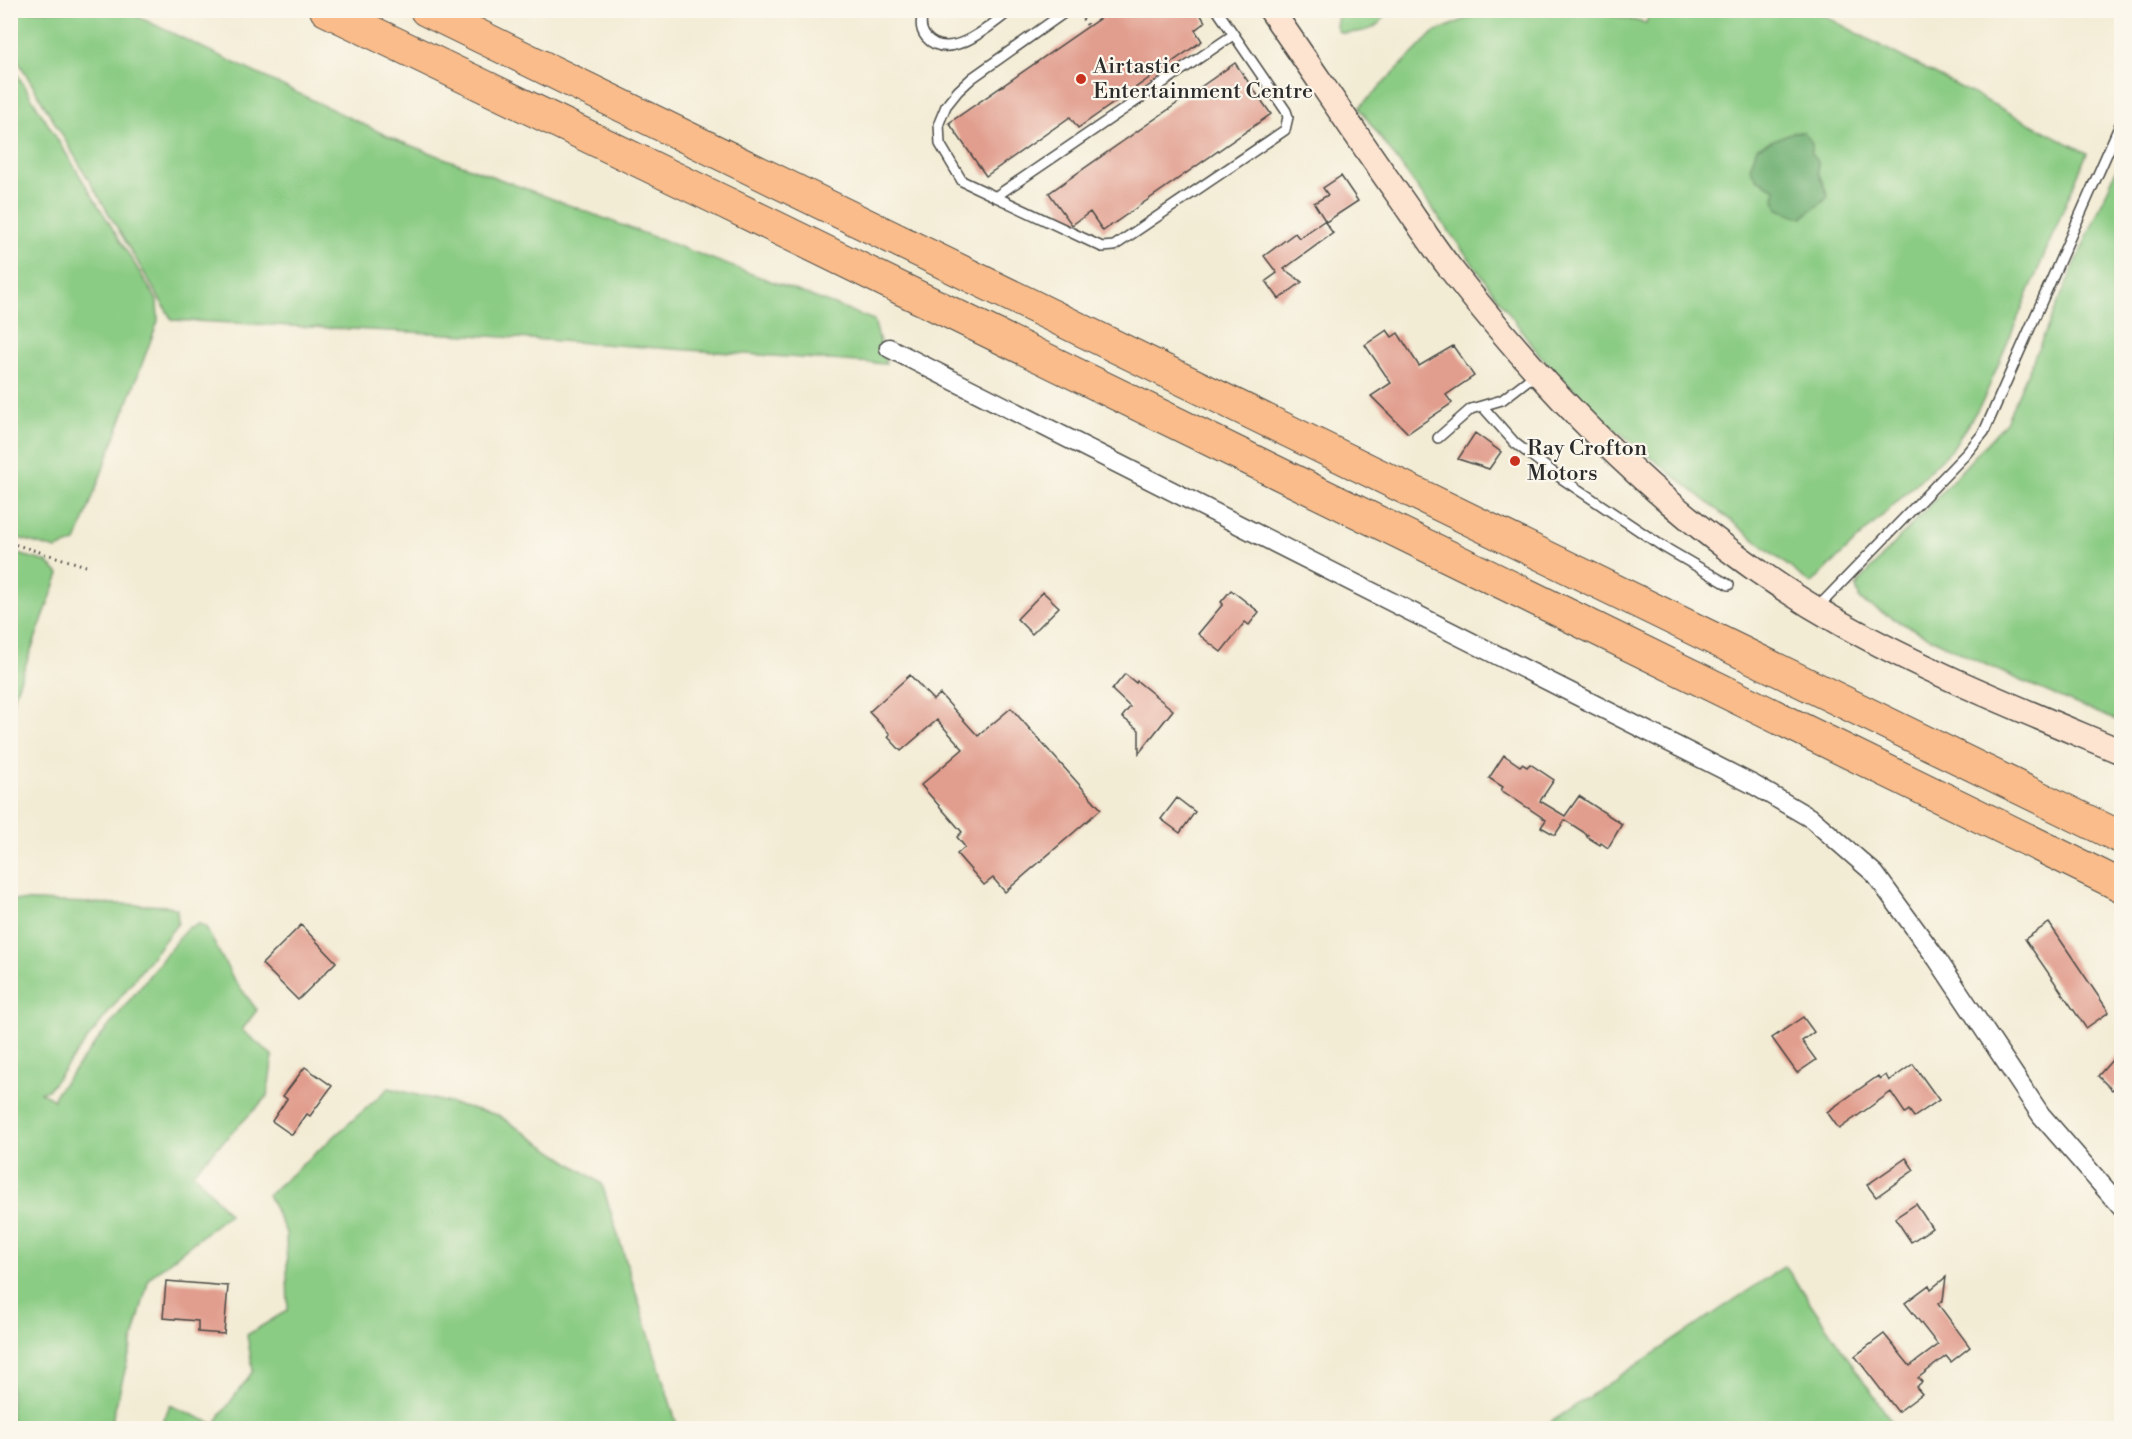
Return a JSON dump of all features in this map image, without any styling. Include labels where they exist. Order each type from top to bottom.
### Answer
[{"type":"highway","points":[[326,10],[732,206],[2121,886]]},
{"type":"highway","points":[[426,10],[2121,838]]},
{"type":"main road","points":[[1270,10],[1448,265],[1505,337],[1537,373],[1636,473],[1697,525],[1760,572],[1816,609],[1922,666],[2121,752]]},
{"type":"street","points":[[888,348],[1754,785],[1812,819],[1875,874],[1937,959],[2042,1115],[2121,1208]]},
{"type":"lane","points":[[924,10],[921,30],[928,39],[939,45],[951,46],[967,42],[1011,10]]},
{"type":"lane","points":[[1068,10],[972,78],[958,91],[941,114],[938,133],[940,144],[962,181],[1102,247],[1114,246],[1285,130],[1288,117],[1286,111],[1217,10]]},
{"type":"lane","points":[[995,197],[1233,35]]},
{"type":"lane","points":[[1816,609],[1966,454],[1984,432],[2121,120]]},
{"type":"lane","points":[[1438,438],[1471,409],[1502,400],[1537,373]]},
{"type":"lane","points":[[1482,406],[1515,443],[1558,476],[1662,546],[1729,585]]},
{"type":"path","points":[[1077,10],[1088,26]]},
{"type":"path","points":[[10,543],[86,566]]},
{"type":"green space","points":[[10,11],[126,11],[396,140],[874,320],[886,364],[488,336],[172,320],[11,49]]},
{"type":"green space","points":[[1339,11],[1384,11],[1380,22],[1375,26],[1363,31],[1343,33],[1338,31],[1336,26]]},
{"type":"green space","points":[[1484,11],[1592,11],[1646,23],[1650,11],[1816,11],[2087,153],[1983,401],[1952,449],[1811,584],[1606,422],[1538,353],[1359,108],[1433,33]]},
{"type":"green space","points":[[10,63],[157,300],[158,321],[76,542],[56,549],[11,536]]},
{"type":"green space","points":[[1793,132],[1804,132],[1812,143],[1812,154],[1818,162],[1818,172],[1828,196],[1803,218],[1778,209],[1774,199],[1776,189],[1758,180],[1750,168],[1757,147]]},
{"type":"green space","points":[[2121,159],[2122,722],[2021,681],[1924,634],[1860,600],[1856,587],[2006,422]]},
{"type":"green space","points":[[11,552],[47,562],[59,574],[11,705]]},
{"type":"green space","points":[[11,900],[169,906],[177,909],[178,923],[48,1090],[40,1092],[54,1100],[55,1094],[187,928],[199,924],[205,926],[233,978],[257,1010],[242,1030],[273,1056],[267,1097],[193,1172],[229,1214],[149,1278],[110,1428],[11,1428]]},
{"type":"green space","points":[[389,1088],[498,1115],[602,1184],[678,1428],[214,1428],[217,1420],[253,1371],[247,1335],[288,1310],[286,1233],[268,1195]]},
{"type":"green space","points":[[1785,1266],[1896,1428],[1542,1428]]},
{"type":"green space","points":[[170,1405],[214,1424],[212,1428],[160,1428]]},
{"type":"building","name":"Airtastic Entertainment Centre","points":[[1112,10],[1198,10],[1205,22],[1195,30],[1202,41],[1078,128],[1070,117],[986,176],[949,123]]},
{"type":"building","points":[[1235,63],[1271,114],[1103,231],[1090,212],[1072,225],[1049,193]]},
{"type":"building","points":[[1341,176],[1358,201],[1326,222],[1314,203],[1328,195],[1323,188]]},
{"type":"building","points":[[1324,221],[1333,233],[1284,269],[1302,282],[1279,299],[1266,281],[1277,273],[1264,256],[1295,233],[1299,238]]},
{"type":"building","points":[[1387,330],[1392,337],[1398,333],[1419,366],[1453,346],[1474,376],[1446,395],[1452,403],[1408,433],[1371,396],[1391,383],[1365,345]]},
{"type":"building","points":[[1475,433],[1501,452],[1489,469],[1458,459]]},
{"type":"building","points":[[1231,590],[1259,612],[1249,625],[1245,622],[1221,652],[1198,634],[1223,604],[1221,602]]},
{"type":"building","points":[[1043,592],[1059,607],[1032,634],[1017,619]]},
{"type":"building","points":[[1125,674],[1173,710],[1139,753],[1139,730],[1122,717],[1130,707],[1112,690]]},
{"type":"building","points":[[910,675],[933,700],[940,694],[978,736],[1011,708],[1101,809],[1005,892],[993,878],[984,885],[957,854],[965,847],[957,837],[962,832],[921,785],[963,749],[937,720],[901,751],[888,737],[890,734],[869,712]]},
{"type":"building","points":[[1504,755],[1520,766],[1522,764],[1527,767],[1530,764],[1554,780],[1540,801],[1565,816],[1579,796],[1622,824],[1608,848],[1587,837],[1588,835],[1565,820],[1555,835],[1541,827],[1546,820],[1501,790],[1503,787],[1489,778]]},
{"type":"building","points":[[1177,798],[1195,812],[1180,833],[1161,819]]},
{"type":"building","points":[[2049,923],[2109,1012],[2086,1028],[2025,939]]},
{"type":"building","points":[[301,925],[336,962],[298,1000],[262,964]]},
{"type":"building","points":[[1803,1017],[1814,1032],[1802,1041],[1816,1060],[1797,1073],[1772,1038]]},
{"type":"building","points":[[2121,1050],[2121,1080],[2112,1090],[2098,1076]]},
{"type":"building","points":[[1913,1064],[1939,1100],[1914,1117],[1909,1110],[1905,1113],[1891,1092],[1839,1129],[1827,1112],[1878,1076],[1880,1079],[1886,1075],[1889,1081]]},
{"type":"building","points":[[305,1067],[332,1086],[310,1116],[307,1114],[292,1135],[272,1121],[287,1099],[283,1096]]},
{"type":"building","points":[[1906,1158],[1914,1170],[1876,1197],[1867,1185]]},
{"type":"building","points":[[1916,1204],[1932,1228],[1911,1242],[1895,1218]]},
{"type":"building","points":[[1946,1277],[1943,1300],[1938,1304],[1970,1347],[1951,1362],[1946,1356],[1918,1378],[1922,1382],[1916,1387],[1922,1394],[1898,1412],[1855,1356],[1884,1334],[1910,1366],[1938,1345],[1905,1303],[1929,1285],[1931,1289]]},
{"type":"building","points":[[166,1281],[228,1286],[224,1334],[198,1332],[198,1321],[163,1318]]},
{"type":"place","name":"Airtastic Entertainment Centre","points":[[1081,79]]},
{"type":"place","name":"Ray Crofton Motors","points":[[1515,461]]}]
